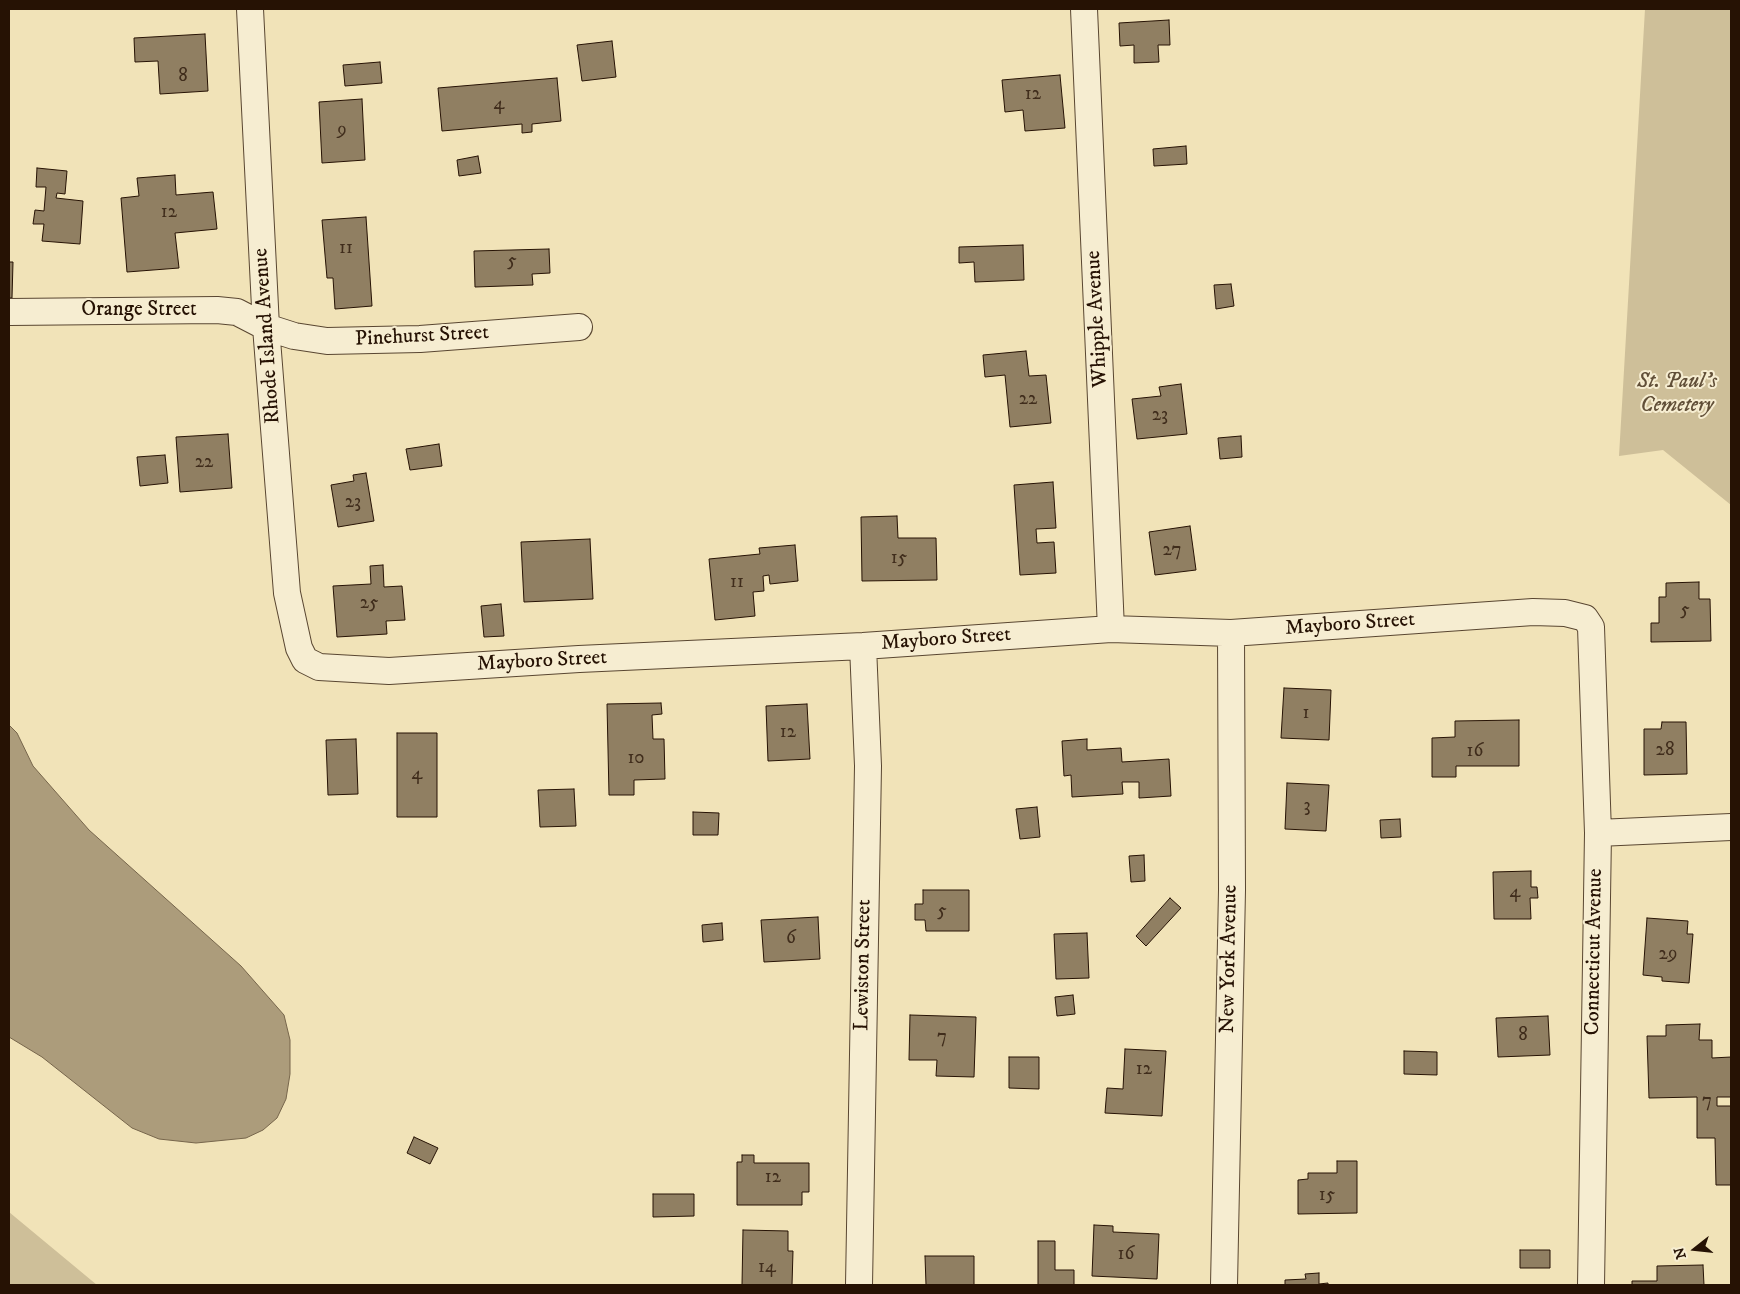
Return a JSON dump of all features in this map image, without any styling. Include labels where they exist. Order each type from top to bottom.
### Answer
[{"type":"street","name":"Rhode Island Avenue","points":[[250,9],[266,327],[287,594],[299,648],[305,660]]},
{"type":"street","name":"Whipple Avenue","points":[[1084,9],[1112,629]]},
{"type":"street","name":"Orange Street","points":[[9,312],[217,310],[237,312],[266,327]]},
{"type":"street","name":"Pinehurst Street","points":[[266,327],[294,336],[327,341],[420,339],[579,327]]},
{"type":"street","name":"Mayboro Street","points":[[305,660],[319,667],[389,671],[579,659],[863,646],[1112,629],[1232,633],[1533,612],[1565,613],[1585,618],[1587,621]]},
{"type":"street","name":"Connecticut Avenue","points":[[1587,621],[1591,627],[1598,833],[1591,1285]]},
{"type":"street","name":"New York Avenue","points":[[1224,1285],[1232,890],[1232,633]]},
{"type":"street","name":"Lewiston Street","points":[[859,1285],[868,766],[863,646]]},
{"type":"street","points":[[1598,833],[1731,827]]},
{"type":"green space","name":"St. Paul's Cemetery","points":[[1645,9],[1731,9],[1731,505],[1663,450],[1619,456]]},
{"type":"green space","points":[[9,1212],[97,1285],[9,1285]]},
{"type":"shaded area","points":[[9,725],[17,733],[33,766],[89,830],[241,966],[284,1015],[290,1040],[290,1074],[286,1099],[277,1118],[263,1130],[246,1138],[196,1143],[159,1139],[132,1128],[42,1057],[9,1037]]},
{"type":"building","points":[[1169,20],[1170,45],[1158,45],[1159,62],[1134,63],[1134,45],[1120,46],[1119,23]]},
{"type":"building","points":[[205,34],[208,91],[160,94],[158,61],[135,62],[134,38]]},
{"type":"building","points":[[612,41],[616,77],[582,81],[577,45]]},
{"type":"building","points":[[380,62],[382,83],[345,86],[343,65]]},
{"type":"building","points":[[1060,75],[1065,128],[1025,131],[1023,110],[1005,112],[1002,80]]},
{"type":"building","points":[[557,78],[561,121],[532,124],[532,132],[522,133],[522,124],[442,131],[438,88]]},
{"type":"building","points":[[362,99],[365,160],[322,163],[319,102]]},
{"type":"building","points":[[1186,146],[1187,164],[1154,166],[1153,149]]},
{"type":"building","points":[[478,156],[481,173],[459,176],[457,160]]},
{"type":"building","points":[[37,168],[67,171],[65,194],[57,193],[56,198],[83,201],[80,244],[42,241],[44,224],[33,224],[35,210],[44,211],[46,187],[36,187]]},
{"type":"building","points":[[175,175],[176,195],[213,192],[217,229],[175,233],[179,268],[127,272],[121,198],[139,196],[137,178]]},
{"type":"building","points":[[366,217],[372,306],[335,309],[333,278],[327,278],[322,220]]},
{"type":"building","points":[[1023,245],[1024,280],[975,282],[974,262],[959,263],[959,247]]},
{"type":"building","points":[[549,249],[550,273],[532,274],[533,285],[475,287],[474,251]]},
{"type":"building","points":[[9,262],[13,262],[12,298],[9,298]]},
{"type":"building","points":[[1231,284],[1234,306],[1216,309],[1214,285]]},
{"type":"building","points":[[1026,351],[1029,376],[1046,375],[1051,423],[1010,427],[1005,375],[985,377],[983,355]]},
{"type":"building","points":[[1181,384],[1187,434],[1137,439],[1132,399],[1161,396],[1159,387]]},
{"type":"building","points":[[228,434],[232,488],[180,492],[176,437]]},
{"type":"building","points":[[1241,436],[1242,457],[1220,459],[1218,438]]},
{"type":"building","points":[[439,444],[442,466],[410,470],[406,449]]},
{"type":"building","points":[[165,455],[168,483],[140,486],[137,457]]},
{"type":"building","points":[[366,473],[374,521],[338,527],[331,485],[354,481],[353,475]]},
{"type":"building","points":[[1053,482],[1056,528],[1036,529],[1037,543],[1054,542],[1056,573],[1020,575],[1014,485]]},
{"type":"building","points":[[897,516],[898,538],[936,538],[937,580],[862,581],[861,517]]},
{"type":"building","points":[[1190,526],[1196,570],[1155,575],[1149,532]]},
{"type":"building","points":[[590,539],[593,599],[524,602],[521,542]]},
{"type":"building","points":[[795,545],[798,581],[770,584],[769,575],[763,576],[764,591],[753,592],[755,616],[715,620],[709,559],[760,554],[759,548]]},
{"type":"building","points":[[383,565],[384,587],[402,586],[405,620],[386,621],[387,634],[337,637],[333,586],[371,584],[370,566]]},
{"type":"building","points":[[1699,582],[1699,599],[1710,599],[1711,641],[1651,642],[1651,623],[1659,623],[1659,597],[1666,597],[1666,583]]},
{"type":"building","points":[[501,604],[504,636],[484,637],[481,606]]},
{"type":"building","points":[[1284,688],[1331,690],[1329,740],[1281,738]]},
{"type":"building","points":[[661,703],[662,714],[652,715],[653,739],[664,739],[665,779],[634,780],[634,795],[609,795],[607,704]]},
{"type":"building","points":[[807,704],[810,759],[768,761],[766,706]]},
{"type":"building","points":[[1519,720],[1519,766],[1456,766],[1456,777],[1432,777],[1432,738],[1455,737],[1455,721]]},
{"type":"building","points":[[1662,722],[1686,722],[1687,774],[1644,775],[1644,729],[1661,729]]},
{"type":"building","points":[[397,733],[437,733],[437,817],[397,817]]},
{"type":"building","points":[[356,739],[358,794],[328,795],[326,740]]},
{"type":"building","points":[[1087,739],[1087,750],[1121,748],[1122,762],[1169,759],[1171,796],[1139,798],[1139,782],[1122,782],[1123,794],[1072,797],[1071,775],[1064,776],[1062,741]]},
{"type":"building","points":[[1287,783],[1329,785],[1326,831],[1285,829]]},
{"type":"building","points":[[574,789],[576,826],[540,827],[538,790]]},
{"type":"building","points":[[1037,807],[1040,837],[1020,839],[1016,809]]},
{"type":"building","points":[[693,812],[719,813],[718,835],[693,835]]},
{"type":"building","points":[[1400,819],[1401,837],[1381,838],[1380,820]]},
{"type":"building","points":[[1144,855],[1145,881],[1131,882],[1129,856]]},
{"type":"building","points":[[1531,871],[1531,887],[1537,887],[1538,898],[1530,898],[1531,919],[1494,919],[1493,872]]},
{"type":"building","points":[[923,890],[969,890],[969,931],[926,931],[925,920],[915,920],[915,904],[923,904]]},
{"type":"building","points":[[1170,898],[1181,908],[1146,946],[1136,936]]},
{"type":"building","points":[[818,917],[820,959],[764,962],[761,920]]},
{"type":"building","points":[[1647,918],[1688,921],[1687,934],[1693,934],[1689,983],[1662,981],[1662,977],[1643,975]]},
{"type":"building","points":[[722,923],[723,940],[703,942],[702,925]]},
{"type":"building","points":[[1087,933],[1089,978],[1056,979],[1054,934]]},
{"type":"building","points":[[1073,995],[1075,1014],[1057,1016],[1055,997]]},
{"type":"building","points":[[910,1015],[976,1017],[974,1077],[936,1076],[937,1060],[909,1060]]},
{"type":"building","points":[[1548,1016],[1550,1055],[1498,1057],[1496,1018]]},
{"type":"building","points":[[1700,1024],[1699,1040],[1712,1040],[1712,1058],[1731,1057],[1731,1097],[1717,1097],[1717,1106],[1731,1106],[1731,1185],[1716,1185],[1715,1138],[1697,1138],[1697,1097],[1649,1098],[1647,1036],[1666,1036],[1666,1025]]},
{"type":"building","points":[[1125,1049],[1166,1051],[1162,1116],[1105,1113],[1107,1088],[1123,1089]]},
{"type":"building","points":[[1404,1051],[1437,1052],[1437,1075],[1404,1074]]},
{"type":"building","points":[[1009,1057],[1039,1057],[1039,1089],[1009,1088]]},
{"type":"building","points":[[414,1137],[438,1148],[430,1164],[407,1153]]},
{"type":"building","points":[[742,1155],[754,1155],[754,1163],[809,1163],[809,1192],[802,1192],[802,1205],[737,1205],[737,1162],[742,1162]]},
{"type":"building","points":[[1337,1161],[1357,1161],[1357,1213],[1298,1214],[1298,1180],[1308,1179],[1308,1173],[1337,1173]]},
{"type":"building","points":[[653,1194],[694,1194],[694,1216],[653,1217]]},
{"type":"building","points":[[1094,1225],[1113,1226],[1113,1232],[1159,1234],[1157,1279],[1092,1276]]},
{"type":"building","points":[[743,1230],[788,1231],[788,1251],[793,1251],[792,1285],[742,1285]]},
{"type":"building","points":[[1038,1241],[1055,1241],[1055,1270],[1074,1270],[1074,1285],[1038,1285]]},
{"type":"building","points":[[1520,1250],[1550,1250],[1550,1268],[1520,1268]]},
{"type":"building","points":[[925,1256],[974,1256],[974,1285],[926,1285]]},
{"type":"building","points":[[1703,1265],[1704,1285],[1632,1285],[1632,1281],[1657,1281],[1657,1266]]},
{"type":"building","points":[[1319,1273],[1319,1284],[1328,1283],[1328,1285],[1285,1285],[1285,1280],[1306,1279],[1305,1274]]}]
